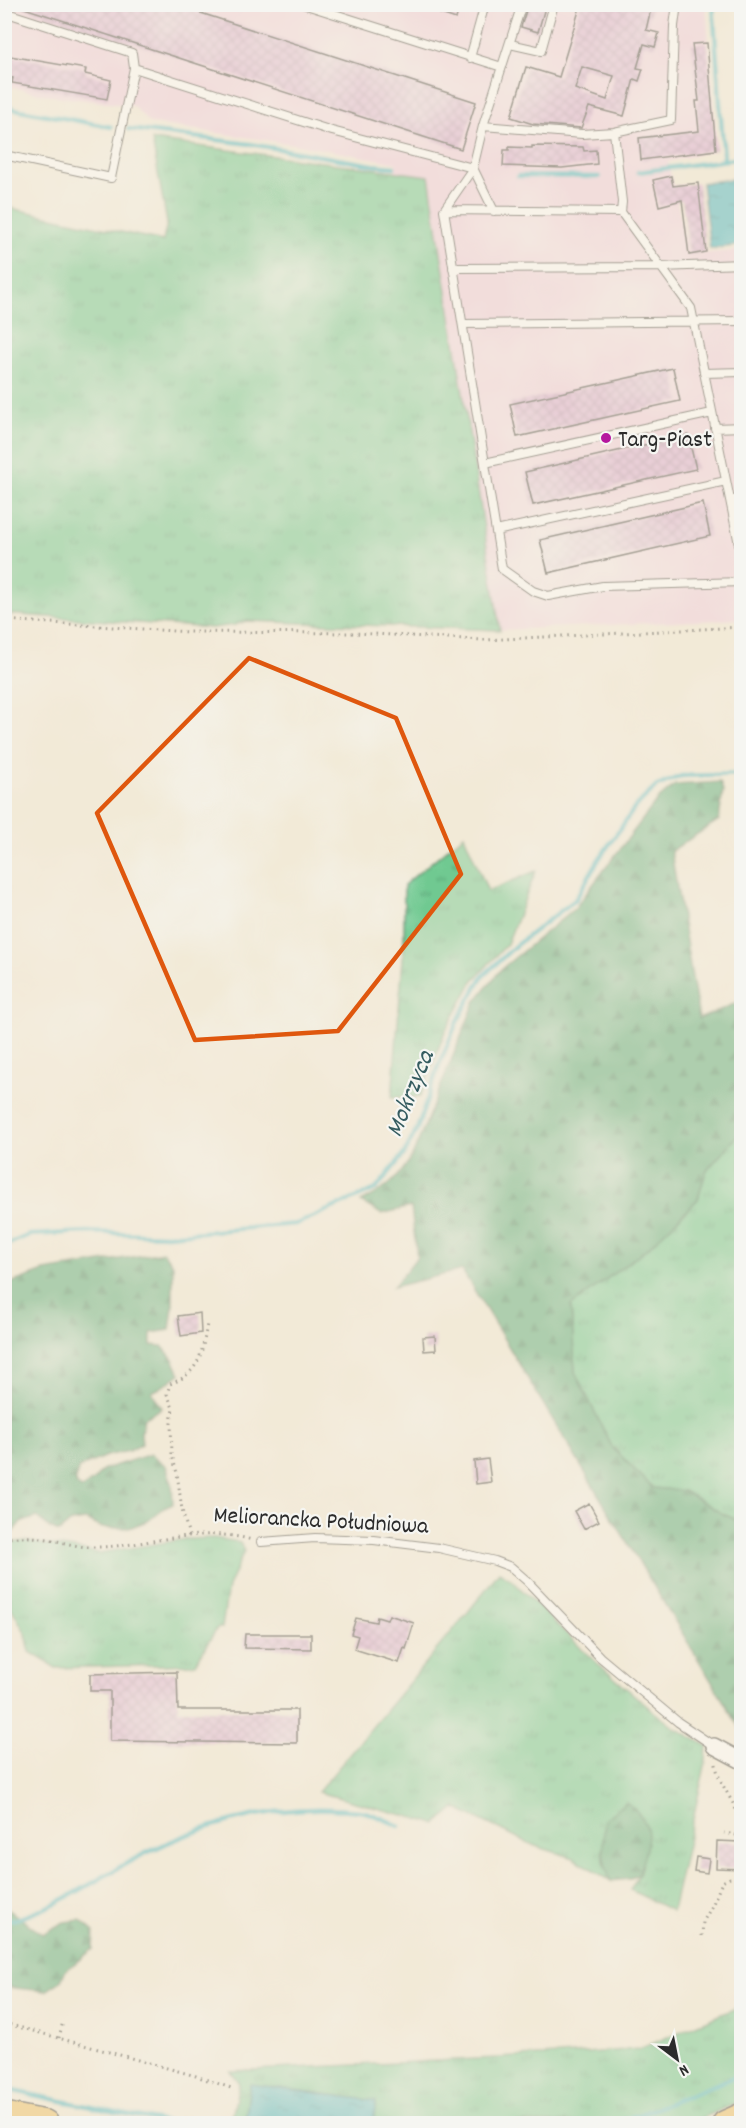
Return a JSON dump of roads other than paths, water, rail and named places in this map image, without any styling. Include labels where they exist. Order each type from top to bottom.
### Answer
[{"type":"highway","points":[[4,2116],[45,2124]]},
{"type":"highway","points":[[726,2124],[741,2117]]},
{"type":"street","name":"Meliorancka Południowa","points":[[714,1746],[741,1761]]},
{"type":"lane","points":[[303,4],[502,67]]},
{"type":"lane","points":[[470,58],[485,4]]},
{"type":"lane","points":[[522,4],[483,126],[473,168],[444,210],[502,569],[533,591],[548,596],[603,586],[741,582]]},
{"type":"lane","points":[[510,44],[541,51],[554,4]]},
{"type":"lane","points":[[483,126],[582,134],[614,132],[671,120],[674,26],[677,4]]},
{"type":"lane","points":[[4,12],[132,53],[134,68],[111,178],[4,155]]},
{"type":"lane","points":[[134,68],[332,131],[473,168],[494,211]]},
{"type":"lane","points":[[614,132],[622,202],[621,212],[691,308],[739,535],[741,559]]},
{"type":"lane","points":[[444,210],[621,212]]},
{"type":"lane","points":[[453,268],[661,267],[741,264]]},
{"type":"lane","points":[[462,324],[741,321]]},
{"type":"lane","points":[[704,373],[741,372]]},
{"type":"lane","points":[[485,463],[712,413]]},
{"type":"lane","points":[[715,428],[741,427]]},
{"type":"lane","points":[[496,531],[726,481]]},
{"type":"lane","points":[[730,500],[741,500]]},
{"type":"lane","name":"Meliorancka Południowa","points":[[261,1542],[315,1538],[374,1540],[439,1548],[495,1561],[511,1568],[527,1581],[600,1657],[678,1722],[714,1746]]},
{"type":"water","points":[[741,178],[741,245],[710,249],[702,183]]},
{"type":"water","points":[[250,2084],[376,2101],[373,2123],[245,2123]]},
{"type":"waterway","points":[[713,4],[724,160]]},
{"type":"waterway","points":[[4,107],[111,127]]},
{"type":"waterway","points":[[128,129],[250,144],[394,167]]},
{"type":"waterway","points":[[638,172],[742,158]]},
{"type":"waterway","points":[[518,176],[599,177]]},
{"type":"waterway","name":"Mokrzyca","points":[[4,1246],[29,1235],[87,1232],[167,1235],[296,1224],[376,1189],[404,1154],[417,1129],[439,1065],[457,1022],[482,977],[516,945],[575,900],[599,859],[636,806],[657,786],[681,776],[742,774]]},
{"type":"waterway","points":[[4,1922],[59,1902],[144,1854],[189,1834],[260,1814],[333,1809],[365,1812],[399,1826]]},
{"type":"waterway","points":[[612,2124],[742,2074]]},
{"type":"waterway","points":[[4,2089],[175,2124]]},
{"type":"place","name":"Targ-Piast","points":[[606,438]]}]
